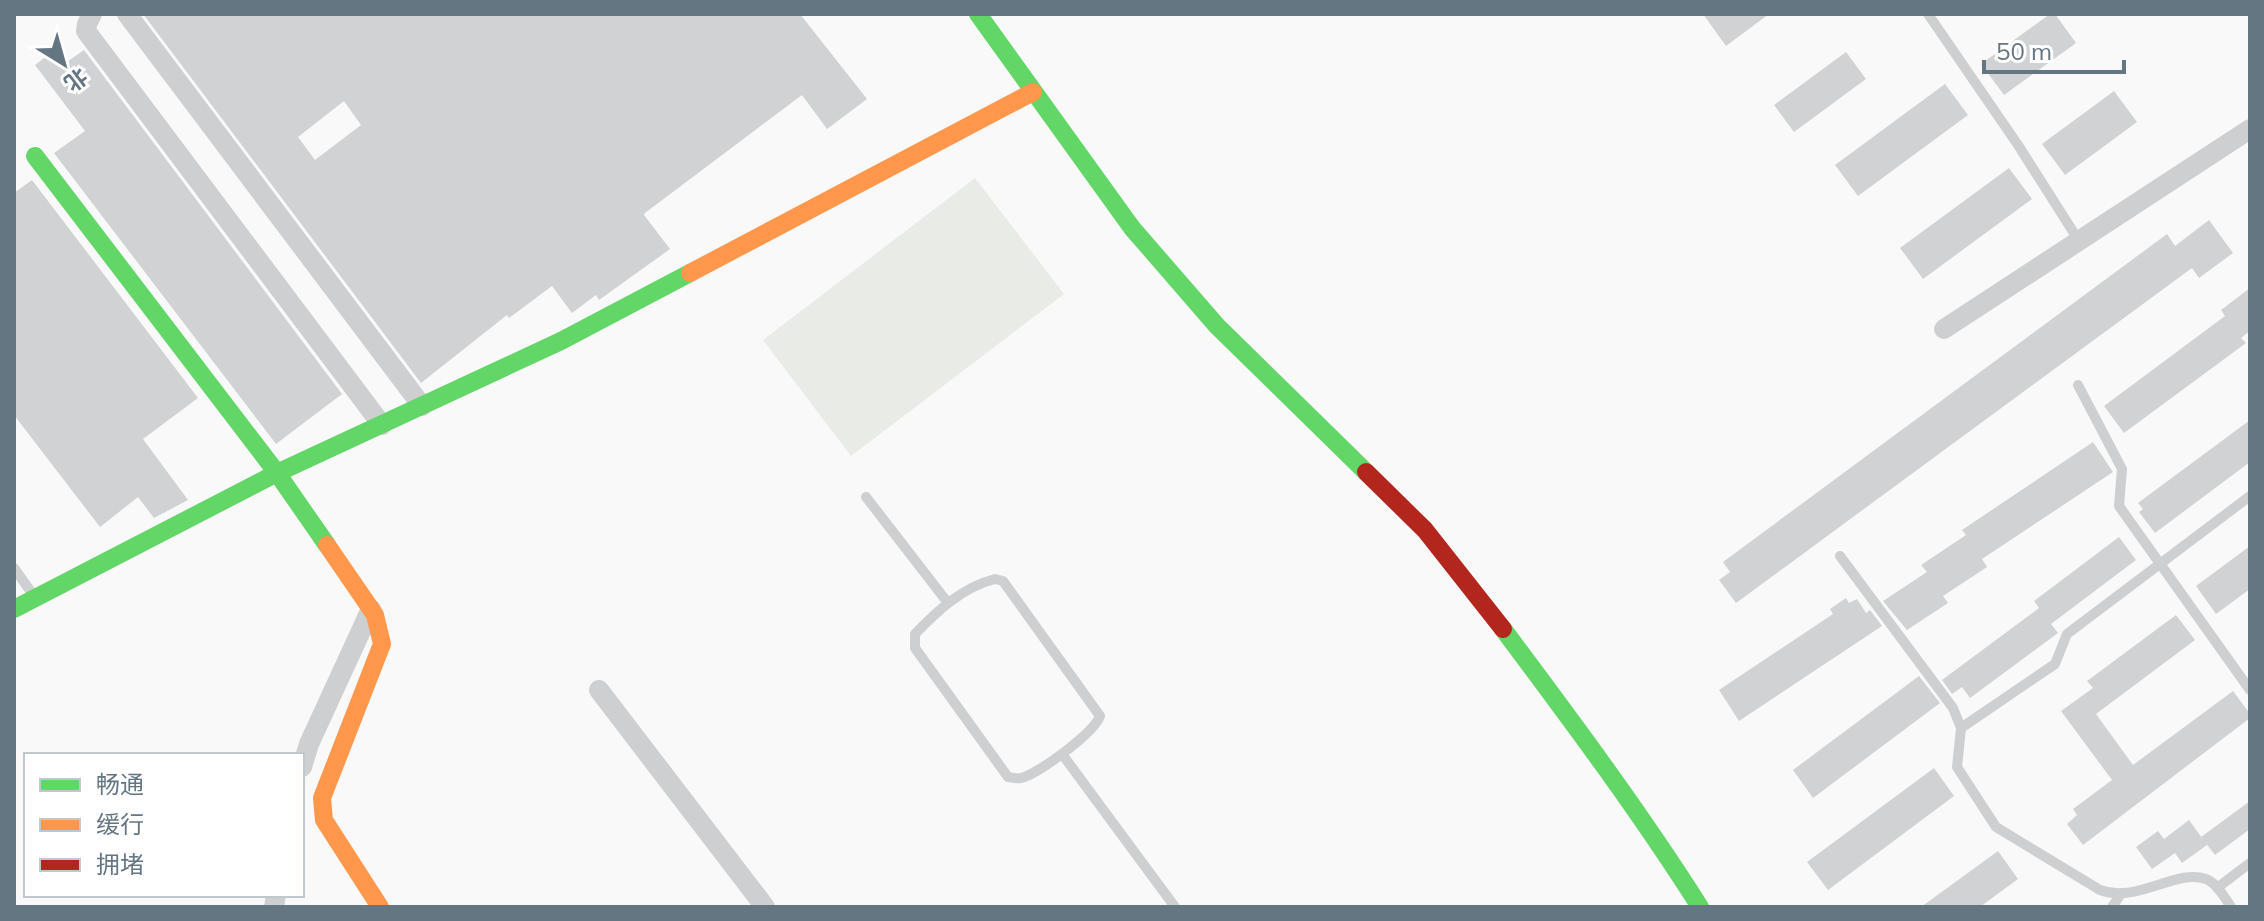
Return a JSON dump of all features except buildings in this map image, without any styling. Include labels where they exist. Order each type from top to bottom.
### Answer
[{"type":"street","points":[[92,14],[86,31],[382,425]]},
{"type":"street","points":[[127,14],[422,406]]},
{"type":"street","points":[[978,14],[1132,228],[1217,326],[1425,530],[1458,569],[1592,748],[1700,907]]},
{"type":"street","points":[[14,609],[277,473],[561,341],[1033,92]]},
{"type":"street","points":[[1944,329],[2250,129]]},
{"type":"street","points":[[35,156],[277,473],[371,609],[380,628],[382,644],[322,798],[312,808],[324,820],[380,907]]},
{"type":"street","points":[[304,760],[371,609]]},
{"type":"street","points":[[599,690],[765,907]]},
{"type":"lane","points":[[1928,14],[2079,241]]},
{"type":"lane","points":[[2078,385],[2122,469],[2119,506],[2250,690]]},
{"type":"lane","points":[[1961,728],[2055,664],[2067,634],[2250,496]]},
{"type":"lane","points":[[866,497],[948,603]]},
{"type":"lane","points":[[1840,556],[1953,708],[1961,728],[1957,767],[1996,827],[2113,895],[2188,878],[2205,879],[2217,888],[2231,907]]},
{"type":"lane","points":[[14,568],[35,598]]},
{"type":"lane","points":[[995,579],[1003,581],[1100,716],[1092,729],[1062,754],[1023,778],[1008,777],[915,648],[915,634],[948,603],[980,583],[995,579]]},
{"type":"lane","points":[[1062,754],[1175,907]]},
{"type":"lane","points":[[2217,888],[2250,863]]},
{"type":"lane","points":[[2112,907],[2121,894]]},
{"type":"shaded area","points":[[975,178],[1064,294],[851,456],[763,340]]},
{"type":"traffic: fast","points":[[978,14],[1132,228],[1217,326],[1366,472]]},
{"type":"traffic: fast","points":[[35,156],[277,473],[327,545]]},
{"type":"traffic: fast","points":[[14,609],[277,473],[561,341],[690,273]]},
{"type":"traffic: fast","points":[[1503,629],[1629,801],[1700,907]]},
{"type":"traffic: slow","points":[[690,273],[1033,92]]},
{"type":"traffic: slow","points":[[327,545],[375,615],[382,644],[322,798],[324,820],[380,907]]},
{"type":"traffic: jam","points":[[1366,472],[1425,530],[1503,629]]}]
